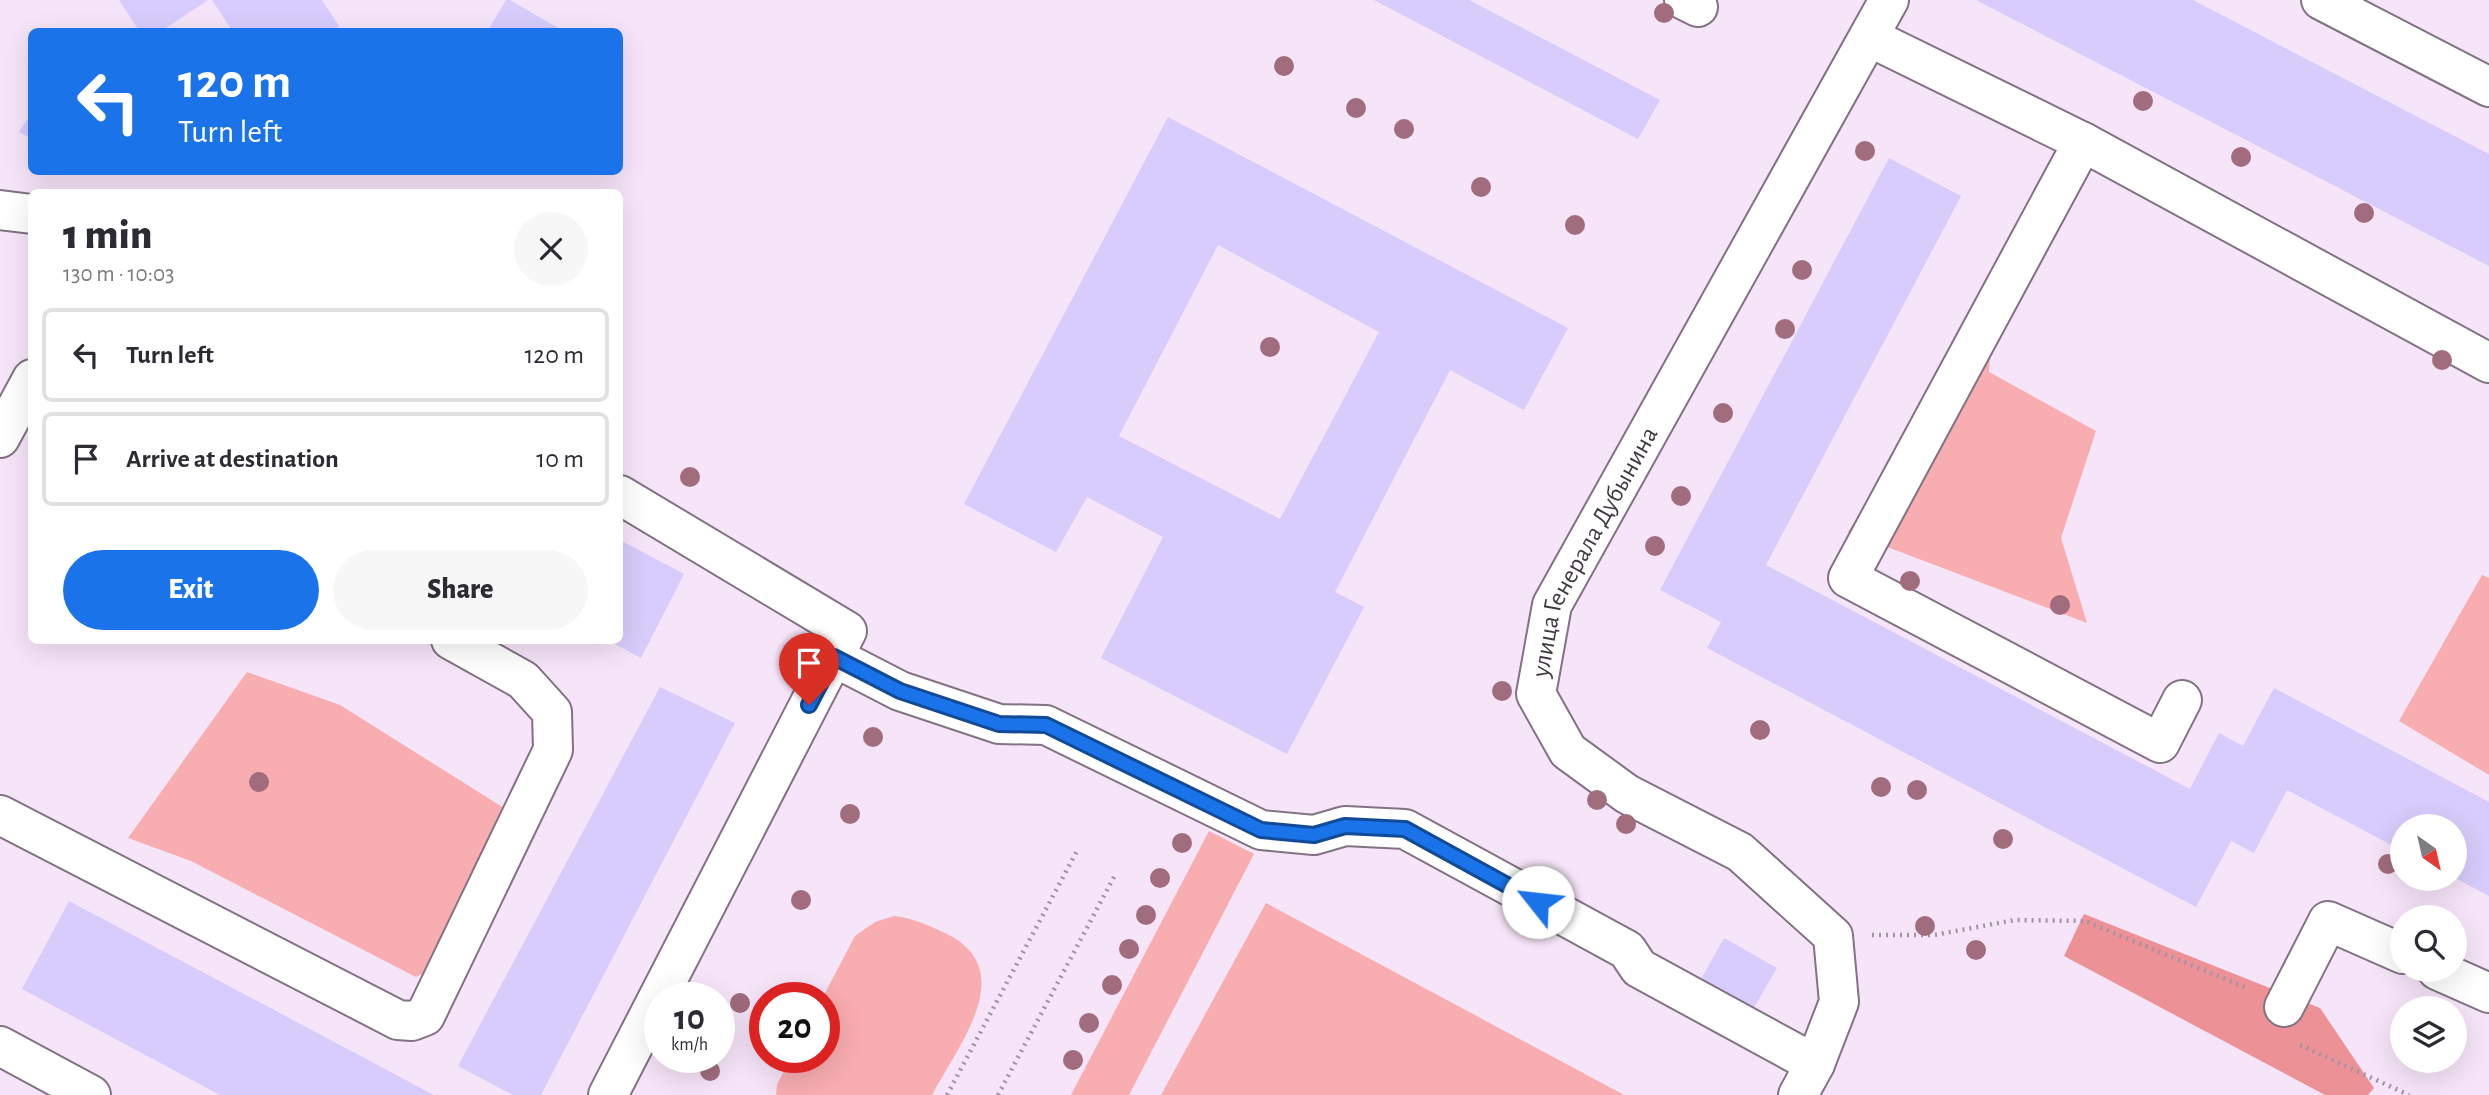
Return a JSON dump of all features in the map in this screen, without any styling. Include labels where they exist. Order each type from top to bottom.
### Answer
[{"type":"street","name":"улица Генерала Дубынина","points":[[1832,936],[1741,852],[1627,794],[1568,751],[1536,694],[1552,605],[1889,0]]},
{"type":"street","points":[[2321,0],[2489,87]]},
{"type":"street","points":[[1870,37],[2082,142],[2489,363]]},
{"type":"street","points":[[2082,142],[1848,578],[2161,743],[2182,700]]},
{"type":"street","points":[[0,210],[28,214]]},
{"type":"street","points":[[0,438],[27,397]]},
{"type":"street","points":[[608,1095],[847,631],[623,497]]},
{"type":"street","points":[[0,815],[398,1020],[412,1021],[425,1016],[554,750],[552,712],[523,680],[458,644]]},
{"type":"street","points":[[834,657],[900,691],[999,724],[1046,725],[1261,830],[1314,835],[1345,826],[1405,829],[1627,950],[1639,968],[1806,1079],[1839,1002],[1832,936]]},
{"type":"street","points":[[2269,1002],[2328,921],[2390,948]]},
{"type":"street","points":[[2464,982],[2489,993]]},
{"type":"street","points":[[0,1046],[91,1095]]},
{"type":"path","points":[[947,1095],[1078,849]]},
{"type":"path","points":[[998,1095],[1115,875]]},
{"type":"path","points":[[1832,936],[1934,934],[2015,920],[2085,921],[2247,988],[2269,1002]]},
{"type":"path","points":[[2298,1044],[2409,1095]]},
{"type":"shaded area","points":[[1993,311],[1989,372],[2096,431],[2061,538],[2087,623],[1848,532]]},
{"type":"shaded area","points":[[2482,575],[2489,578],[2489,775],[2399,721]]},
{"type":"shaded area","points":[[247,672],[340,705],[515,815],[441,963],[416,977],[191,861],[128,838]]},
{"type":"shaded area","points":[[1209,831],[1254,854],[1129,1095],[1071,1095]]},
{"type":"shaded area","points":[[1266,903],[1624,1095],[1161,1095]]},
{"type":"shaded area","points":[[2084,914],[2320,1008],[2374,1088],[2368,1095],[2325,1095],[2064,956]]},
{"type":"shaded area","points":[[894,916],[914,920],[945,933],[967,948],[979,966],[981,987],[977,1008],[968,1031],[932,1095],[776,1095],[777,1084],[783,1073],[840,1073],[840,982],[831,982],[855,936],[875,922]]},
{"type":"building","points":[[119,0],[208,0],[166,28],[137,28]]},
{"type":"building","points":[[212,0],[322,0],[339,26],[336,28],[230,28]]},
{"type":"building","points":[[506,0],[510,0],[558,28],[489,28]]},
{"type":"building","points":[[1374,0],[1469,0],[1660,100],[1638,139]]},
{"type":"building","points":[[1976,0],[2193,0],[2489,154],[2489,266]]},
{"type":"building","points":[[1168,117],[1568,328],[1524,410],[1450,370],[1335,592],[1364,607],[1287,754],[1101,658],[1163,537],[1087,497],[1056,552],[964,504]],"holes":[[[1218,245],[1379,332],[1280,519],[1119,436]]]},
{"type":"building","points":[[28,118],[28,137],[19,132]]},
{"type":"building","points":[[1889,158],[1961,196],[1766,565],[2190,789],[2219,733],[2243,746],[2274,688],[2489,802],[2489,896],[2468,885],[2468,814],[2390,814],[2390,844],[2287,790],[2254,853],[2231,841],[2196,907],[1707,648],[1721,622],[1660,590]]},
{"type":"building","points":[[623,542],[684,574],[641,658],[615,644],[623,644]]},
{"type":"building","points":[[660,687],[735,723],[541,1095],[513,1095],[458,1066]]},
{"type":"building","points":[[69,901],[434,1095],[220,1095],[22,989]]},
{"type":"building","points":[[1724,938],[1777,968],[1753,1009],[1701,979]]},
{"type":"route","points":[[809,705],[834,657],[900,691],[999,724],[1046,725],[1261,830],[1314,835],[1345,826],[1405,829],[1538,902]]}]
